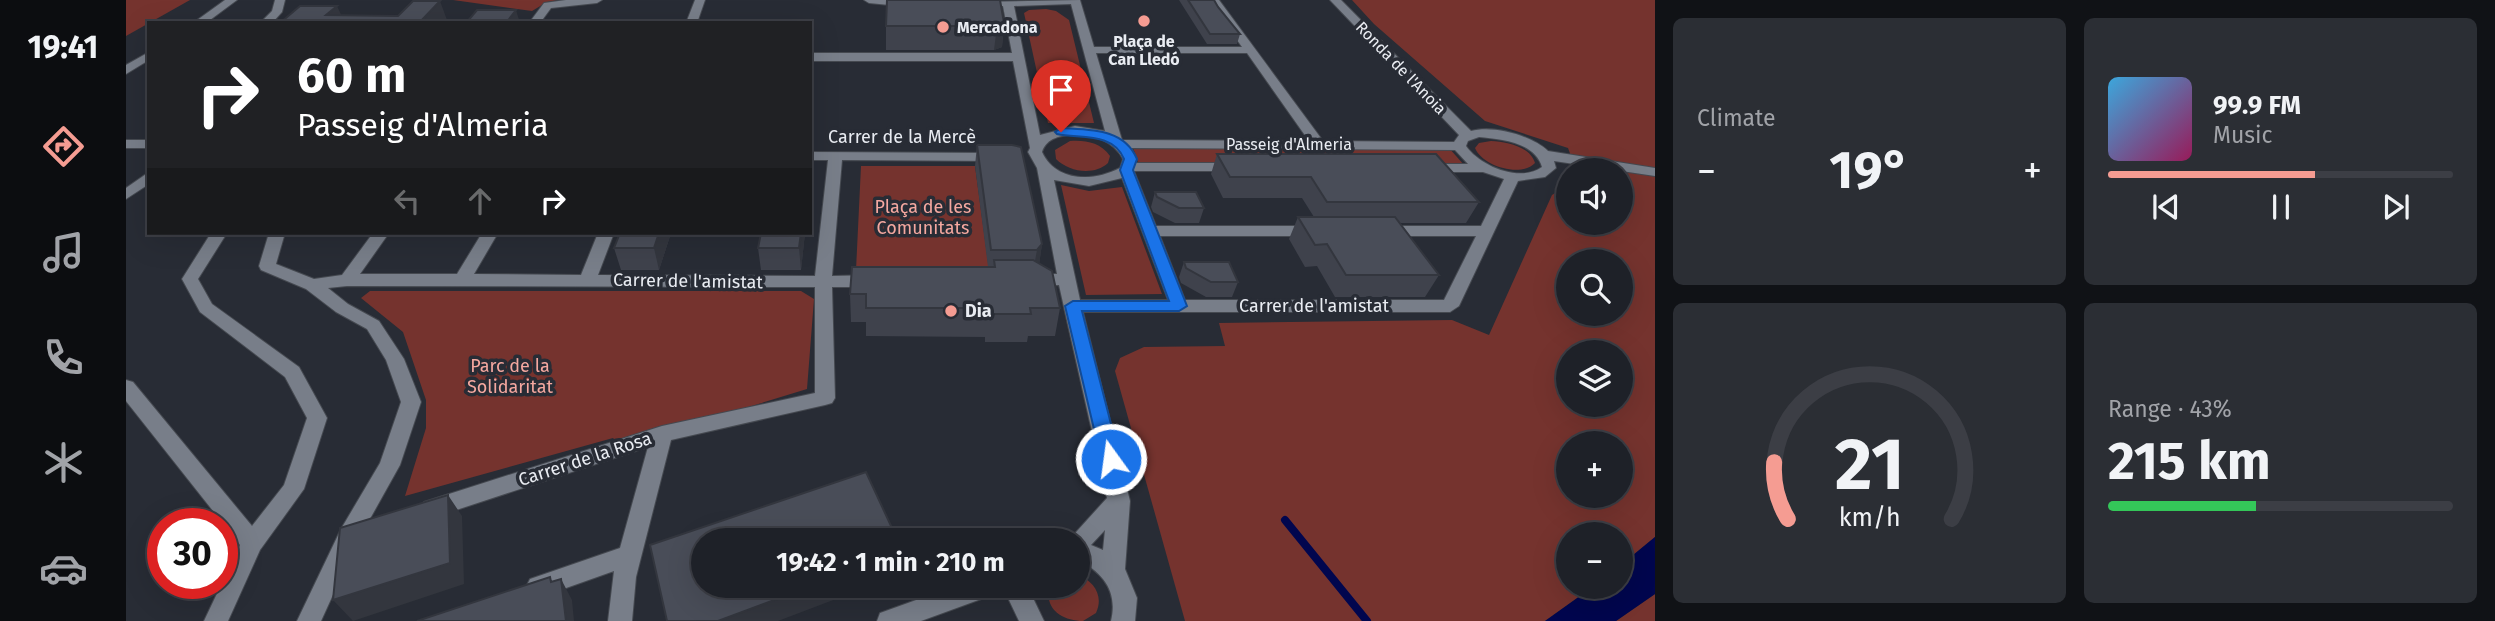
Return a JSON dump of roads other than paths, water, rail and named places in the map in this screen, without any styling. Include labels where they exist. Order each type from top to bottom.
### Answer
[{"type":"street","points":[[201,21],[232,0]]},
{"type":"street","points":[[267,21],[277,12],[280,0]]},
{"type":"street","points":[[536,21],[548,5],[597,0]]},
{"type":"street","points":[[692,21],[700,0]]},
{"type":"street","points":[[869,0],[927,4]]},
{"type":"street","points":[[968,4],[1075,0],[1087,50],[1117,142],[1130,159],[1127,169],[1179,306],[1073,306]]},
{"type":"street","points":[[1214,0],[1318,144]]},
{"type":"street","name":"Ronda de l'Anoia","points":[[1335,0],[1463,141]]},
{"type":"street","points":[[1008,4],[1031,158],[1073,306],[1119,501],[1113,572]]},
{"type":"street","points":[[1087,50],[1250,50]]},
{"type":"street","points":[[126,71],[147,56]]},
{"type":"street","points":[[812,57],[1017,57]]},
{"type":"street","name":"Passeig d'Almeria","points":[[1252,167],[1127,169],[1104,181],[1088,182],[1071,180],[1031,158],[1050,135],[1061,132],[1088,132],[1117,142],[1318,144],[1463,141],[1491,134],[1528,144],[1545,155],[1655,172]]},
{"type":"street","points":[[1463,141],[1467,157],[1485,168],[1513,176],[1526,177],[1545,173],[1549,168],[1545,155]]},
{"type":"street","points":[[126,144],[147,144]]},
{"type":"street","name":"Carrer de la Mercè","points":[[812,156],[1031,158]]},
{"type":"street","points":[[823,281],[835,156]]},
{"type":"street","points":[[1417,168],[1485,168]]},
{"type":"street","points":[[1366,231],[1487,231],[1513,176]]},
{"type":"street","points":[[126,195],[147,178]]},
{"type":"street","points":[[1150,231],[1325,231]]},
{"type":"street","name":"Carrer de l'amistat","points":[[1179,306],[1450,306],[1487,231]]},
{"type":"street","points":[[216,621],[252,543],[293,489],[317,418],[292,372],[206,308],[190,279],[218,235]]},
{"type":"street","points":[[276,235],[267,266],[312,285],[342,308],[373,324],[395,359],[411,402],[390,465],[349,536],[309,621]]},
{"type":"street","points":[[347,280],[380,235]]},
{"type":"street","points":[[463,279],[489,235]]},
{"type":"street","points":[[588,279],[605,235]]},
{"type":"street","name":"Carrer de l'amistat","points":[[312,285],[347,280],[463,279],[738,283],[890,281]]},
{"type":"street","points":[[1012,280],[1066,279]]},
{"type":"street","name":"Carrer de la Rosa","points":[[414,515],[662,434],[825,398],[823,281]]},
{"type":"street","points":[[126,387],[252,543]]},
{"type":"street","points":[[620,621],[624,577],[662,434]]},
{"type":"street","points":[[1090,531],[1119,501]]},
{"type":"street","points":[[349,536],[375,528]]},
{"type":"street","points":[[1090,554],[1113,572],[1123,588],[1128,616]]},
{"type":"street","points":[[515,595],[629,555]]},
{"type":"street","points":[[889,621],[953,598]]},
{"type":"street","points":[[1021,598],[1031,621]]},
{"type":"waterway","points":[[1285,520],[1367,621]]},
{"type":"place","name":"Plaça de Can Lledó","points":[[1144,21]]},
{"type":"place","name":"Mercadona","points":[[943,27]]},
{"type":"place","name":"Dia","points":[[951,311]]},
{"type":"park label","name":"Plaça de les Comunitats","points":[[923,217]]},
{"type":"park label","name":"Parc de la Solidaritat","points":[[510,376]]}]
